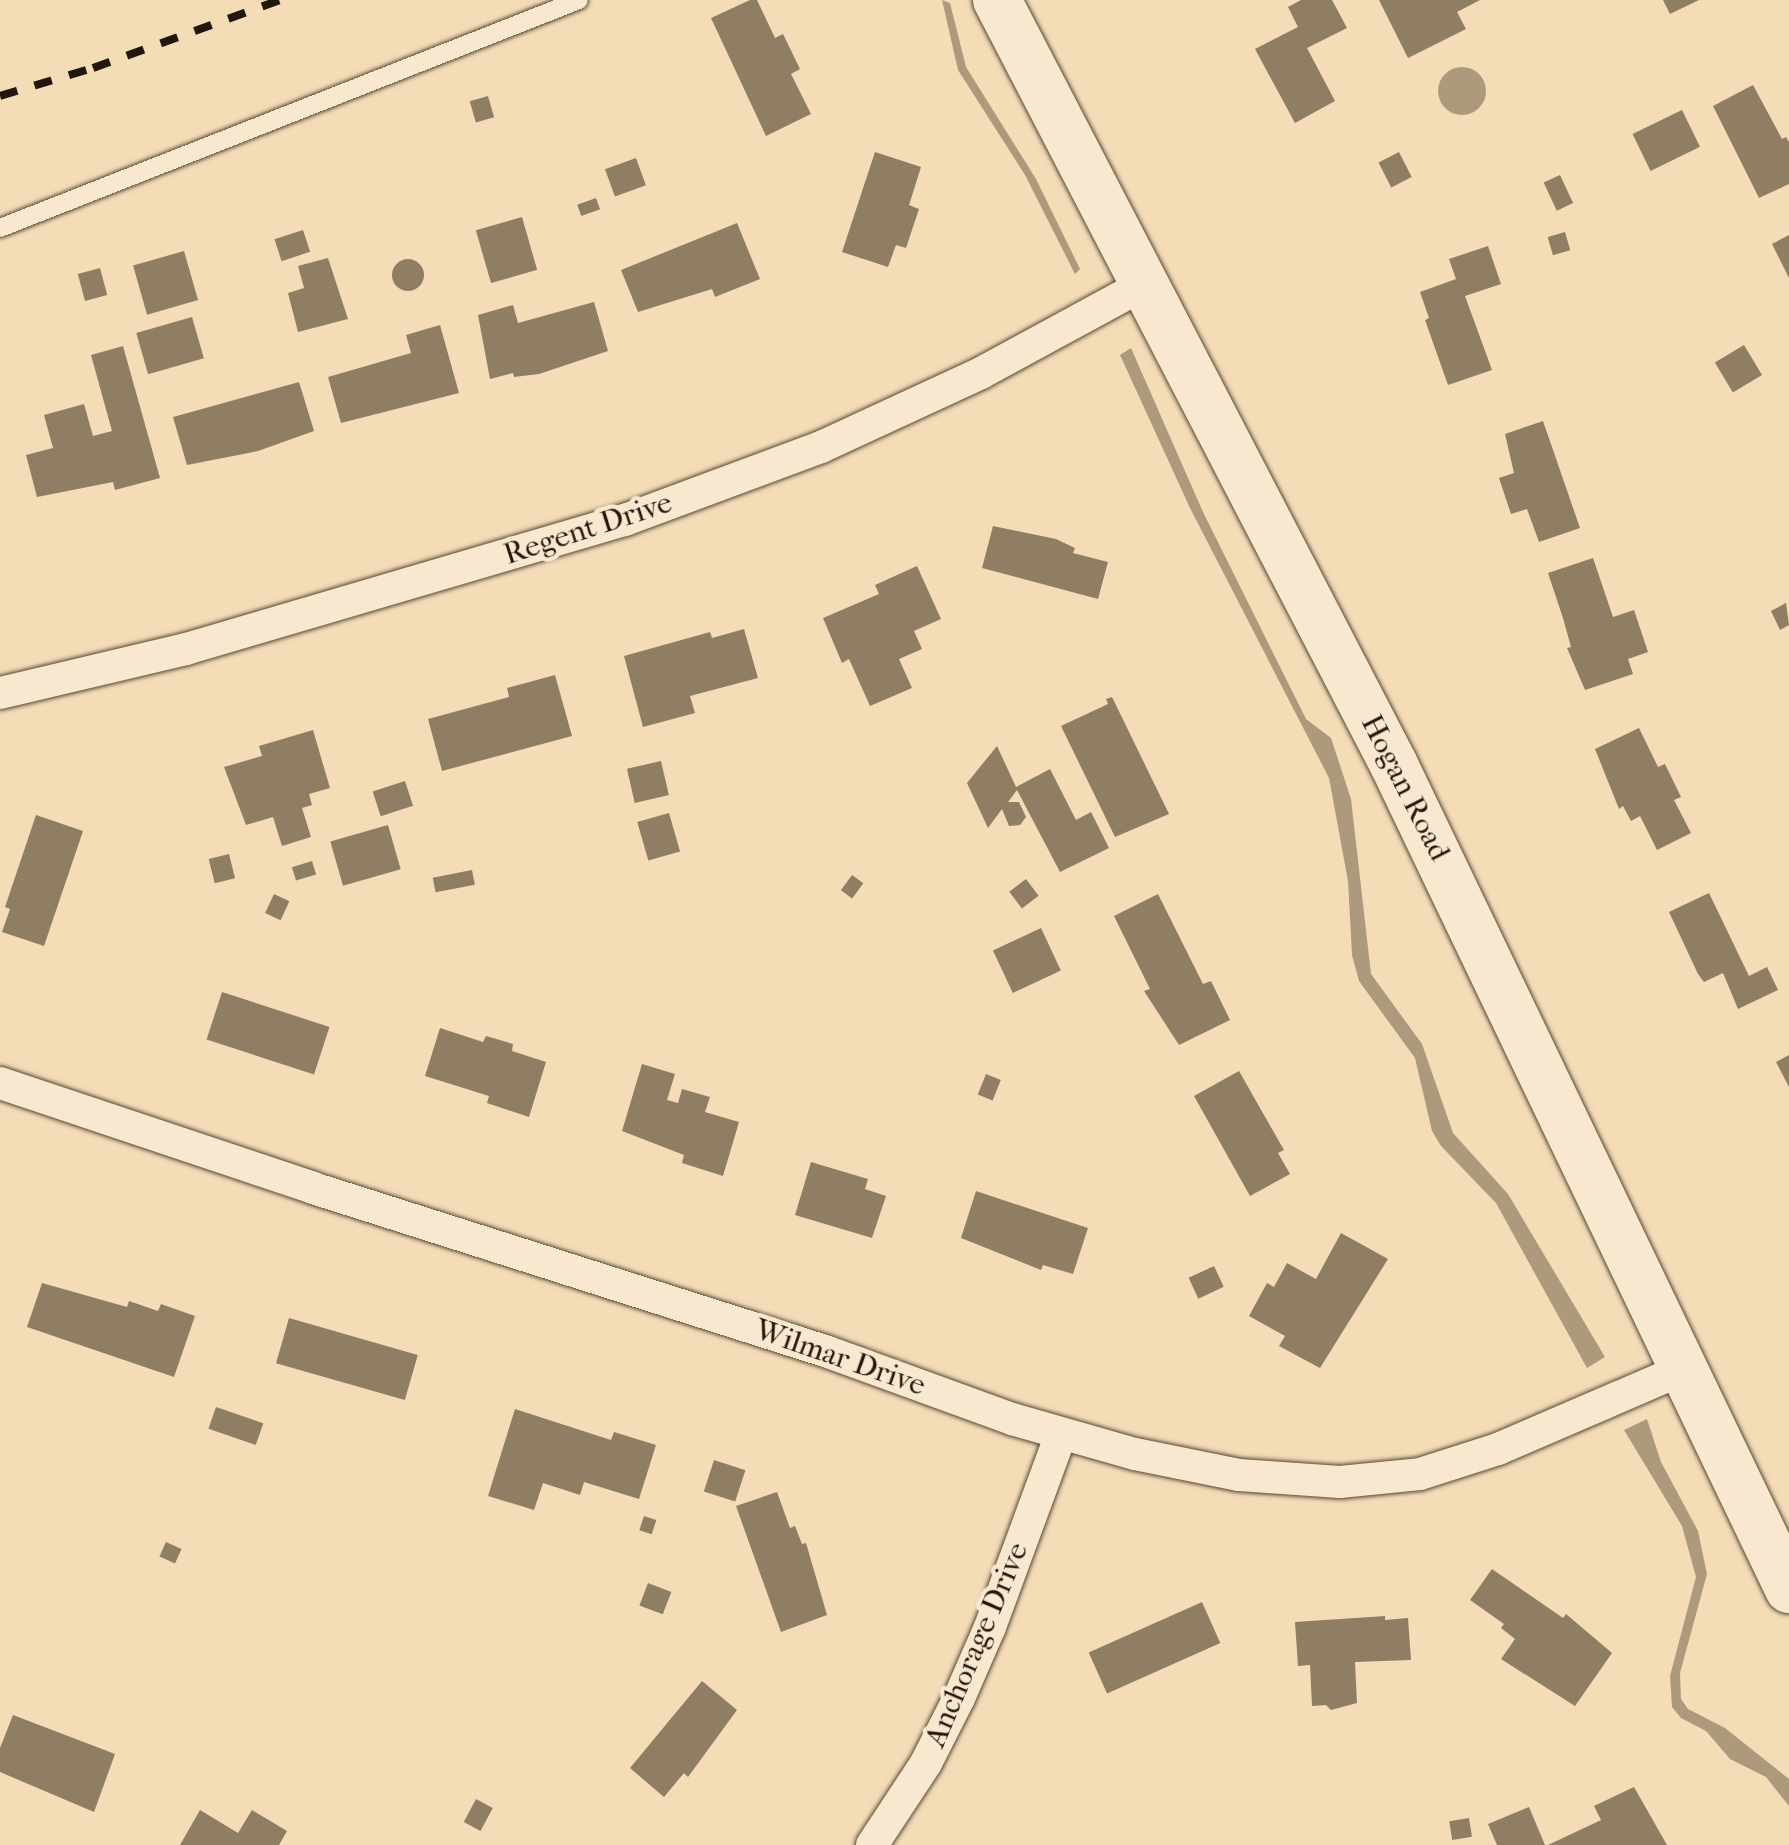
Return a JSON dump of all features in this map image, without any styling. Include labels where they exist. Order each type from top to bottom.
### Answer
[{"type":"street","name":"Hogan Road","points":[[997,0],[1394,766],[1789,1589]]},
{"type":"street","name":"Regent Drive","points":[[0,693],[186,648],[661,507],[821,447],[981,373],[1145,284]]},
{"type":"street","name":"Wilmar Drive","points":[[0,1082],[313,1188],[828,1352],[1061,1434],[1239,1475],[1368,1482],[1420,1474],[1472,1459],[1686,1368]]},
{"type":"street","name":"Anchorage Drive","points":[[872,1845],[926,1762],[959,1698],[990,1628],[1061,1434]]},
{"type":"lane","points":[[0,228],[579,0]]},
{"type":"shaded area","points":[[942,0],[950,3],[966,67],[1036,179],[1080,269],[1075,274],[1025,175],[958,70]]},
{"type":"shaded area","points":[[1462,67],[1479,74],[1486,91],[1479,108],[1462,115],[1445,108],[1438,91],[1445,74]]},
{"type":"shaded area","points":[[1131,348],[1203,512],[1306,719],[1331,738],[1351,799],[1371,974],[1422,1044],[1453,1133],[1508,1194],[1605,1357],[1587,1368],[1496,1203],[1441,1146],[1432,1131],[1415,1058],[1359,981],[1352,955],[1348,881],[1329,778],[1190,508],[1120,355]]},
{"type":"shaded area","points":[[1647,1419],[1661,1462],[1698,1531],[1707,1574],[1680,1673],[1681,1699],[1688,1709],[1725,1728],[1789,1779],[1789,1806],[1766,1777],[1730,1759],[1706,1731],[1681,1718],[1672,1707],[1670,1676],[1696,1577],[1682,1526],[1624,1430]]},
{"type":"building","points":[[757,0],[775,38],[783,34],[800,69],[791,74],[811,114],[766,136],[711,18]]},
{"type":"building","points":[[1301,0],[1332,0],[1347,28],[1307,48],[1335,101],[1295,123],[1255,49],[1298,27],[1288,7]]},
{"type":"building","points":[[1379,0],[1480,0],[1457,12],[1466,29],[1408,58]]},
{"type":"building","points":[[1663,0],[1699,0],[1670,14]]},
{"type":"building","points":[[1753,85],[1782,139],[1786,137],[1789,142],[1789,184],[1759,198],[1713,106]]},
{"type":"building","points":[[488,96],[494,117],[476,122],[470,101]]},
{"type":"building","points":[[1682,110],[1700,147],[1651,171],[1633,134]]},
{"type":"building","points":[[875,152],[921,167],[909,205],[919,209],[906,248],[896,245],[888,267],[842,252]]},
{"type":"building","points":[[1399,152],[1412,177],[1391,187],[1379,162]]},
{"type":"building","points":[[636,158],[646,185],[615,197],[605,169]]},
{"type":"building","points":[[1560,175],[1573,203],[1557,211],[1544,183]]},
{"type":"building","points":[[596,198],[600,209],[581,216],[577,205]]},
{"type":"building","points":[[522,217],[537,270],[491,283],[476,230]]},
{"type":"building","points":[[737,223],[760,279],[715,297],[712,289],[638,312],[621,270]]},
{"type":"building","points":[[303,230],[310,252],[282,261],[274,239]]},
{"type":"building","points":[[1565,232],[1570,250],[1553,255],[1548,237]]},
{"type":"building","points":[[1789,235],[1789,278],[1772,244]]},
{"type":"building","points":[[1488,246],[1501,284],[1465,296],[1492,370],[1448,385],[1425,320],[1429,318],[1420,292],[1456,279],[1449,259]]},
{"type":"building","points":[[184,251],[198,300],[147,315],[133,266]]},
{"type":"building","points":[[328,258],[348,319],[298,332],[288,293],[304,288],[298,266]]},
{"type":"building","points":[[408,259],[419,264],[424,275],[419,286],[408,291],[397,286],[392,275],[397,264]]},
{"type":"building","points":[[100,268],[107,295],[85,301],[78,274]]},
{"type":"building","points":[[594,302],[608,351],[539,374],[514,377],[513,373],[490,379],[478,315],[513,305],[518,323]]},
{"type":"building","points":[[192,317],[204,358],[148,374],[136,333]]},
{"type":"building","points":[[440,325],[459,393],[341,423],[328,377],[411,353],[406,335]]},
{"type":"building","points":[[1744,345],[1762,375],[1733,393],[1715,363]]},
{"type":"building","points":[[123,346],[160,478],[115,490],[113,482],[37,497],[26,455],[53,448],[44,415],[84,404],[93,436],[112,431],[91,355]]},
{"type":"building","points":[[299,382],[314,431],[258,451],[187,465],[173,417]]},
{"type":"building","points":[[1543,421],[1580,528],[1539,542],[1527,509],[1511,514],[1499,478],[1514,473],[1505,434]]},
{"type":"building","points":[[993,526],[1056,539],[1075,548],[1073,553],[1108,562],[1098,599],[982,568]]},
{"type":"building","points":[[1593,558],[1613,617],[1634,610],[1648,652],[1628,659],[1633,674],[1585,690],[1567,648],[1571,647],[1548,573]]},
{"type":"building","points":[[917,566],[941,619],[914,631],[922,649],[899,659],[912,688],[870,706],[849,659],[842,663],[823,618],[879,594],[875,585]]},
{"type":"building","points":[[1786,603],[1789,625],[1780,630],[1771,611]]},
{"type":"building","points":[[744,629],[758,678],[690,696],[695,713],[643,727],[624,656],[710,632],[712,638]]},
{"type":"building","points":[[555,675],[572,736],[442,771],[428,719],[509,697],[507,688]]},
{"type":"building","points":[[1112,697],[1169,814],[1115,837],[1061,726],[1108,704],[1106,699]]},
{"type":"building","points":[[1639,728],[1658,767],[1665,764],[1681,797],[1674,800],[1691,833],[1657,850],[1640,816],[1631,821],[1623,806],[1619,809],[1595,749]]},
{"type":"building","points":[[313,730],[330,788],[309,794],[312,805],[302,808],[311,837],[282,846],[273,817],[246,825],[224,767],[262,756],[259,746]]},
{"type":"building","points":[[997,746],[1016,787],[1050,769],[1076,820],[1091,812],[1109,848],[1060,872],[1017,790],[1008,802],[1019,802],[1026,817],[1020,825],[1009,826],[1002,809],[988,828],[967,783]]},
{"type":"building","points":[[661,761],[669,795],[635,803],[627,769]]},
{"type":"building","points":[[405,781],[413,806],[381,816],[373,792]]},
{"type":"building","points":[[669,813],[680,851],[648,861],[637,822]]},
{"type":"building","points":[[36,815],[83,831],[44,946],[2,932],[10,909],[5,907]]},
{"type":"building","points":[[388,825],[401,869],[343,886],[330,842]]},
{"type":"building","points":[[229,854],[235,878],[215,883],[209,859]]},
{"type":"building","points":[[312,861],[316,874],[296,881],[292,867]]},
{"type":"building","points":[[472,870],[475,885],[436,892],[433,878]]},
{"type":"building","points":[[852,875],[863,883],[852,899],[841,890]]},
{"type":"building","points":[[1026,879],[1039,896],[1022,908],[1009,892]]},
{"type":"building","points":[[1709,893],[1749,976],[1767,967],[1778,990],[1738,1009],[1723,973],[1704,982],[1698,974],[1669,912]]},
{"type":"building","points":[[274,894],[289,901],[281,920],[265,913]]},
{"type":"building","points":[[1158,894],[1203,984],[1211,981],[1230,1020],[1179,1045],[1144,991],[1150,989],[1114,916]]},
{"type":"building","points":[[1041,928],[1061,971],[1013,993],[993,950]]},
{"type":"building","points":[[222,992],[329,1027],[314,1074],[207,1040]]},
{"type":"building","points":[[440,1028],[483,1042],[486,1036],[513,1044],[512,1051],[546,1062],[529,1117],[487,1103],[489,1096],[425,1076]]},
{"type":"building","points":[[1789,1055],[1789,1087],[1776,1062]]},
{"type":"building","points":[[642,1064],[675,1074],[667,1100],[678,1103],[682,1089],[710,1097],[705,1112],[739,1122],[723,1176],[682,1163],[684,1155],[622,1131]]},
{"type":"building","points":[[1239,1071],[1284,1150],[1278,1153],[1290,1174],[1250,1196],[1194,1096]]},
{"type":"building","points":[[986,1074],[1001,1080],[993,1100],[978,1094]]},
{"type":"building","points":[[811,1162],[868,1179],[865,1189],[886,1196],[872,1238],[795,1215]]},
{"type":"building","points":[[976,1191],[1088,1228],[1073,1274],[1043,1265],[1041,1270],[961,1238]]},
{"type":"building","points":[[1341,1233],[1388,1259],[1320,1368],[1279,1346],[1285,1336],[1249,1316],[1267,1283],[1274,1287],[1287,1263],[1316,1279]]},
{"type":"building","points":[[1214,1266],[1224,1287],[1198,1299],[1189,1278]]},
{"type":"building","points":[[42,1283],[127,1307],[129,1301],[158,1311],[161,1304],[195,1316],[174,1377],[27,1327]]},
{"type":"building","points":[[289,1318],[418,1355],[405,1400],[276,1363]]},
{"type":"building","points":[[216,1407],[263,1423],[256,1445],[209,1429]]},
{"type":"building","points":[[515,1409],[611,1440],[614,1432],[656,1445],[639,1499],[584,1482],[580,1495],[543,1483],[534,1510],[488,1496]]},
{"type":"building","points":[[714,1460],[745,1470],[735,1502],[704,1491]]},
{"type":"building","points":[[777,1492],[790,1528],[795,1526],[802,1544],[806,1543],[827,1615],[781,1632],[736,1506]]},
{"type":"building","points":[[644,1516],[656,1520],[652,1534],[639,1530]]},
{"type":"building","points":[[166,1542],[182,1549],[175,1564],[159,1557]]},
{"type":"building","points":[[1492,1569],[1563,1618],[1566,1614],[1612,1653],[1575,1706],[1501,1659],[1515,1639],[1501,1628],[1504,1624],[1470,1600]]},
{"type":"building","points":[[648,1583],[671,1592],[663,1614],[639,1605]]},
{"type":"building","points":[[1202,1602],[1220,1643],[1107,1694],[1089,1652]]},
{"type":"building","points":[[1385,1616],[1385,1620],[1408,1618],[1411,1660],[1355,1662],[1357,1703],[1331,1710],[1326,1705],[1312,1706],[1310,1665],[1298,1666],[1295,1622]]},
{"type":"building","points":[[702,1681],[737,1710],[688,1777],[684,1773],[664,1797],[630,1768]]},
{"type":"building","points":[[13,1715],[115,1754],[94,1812],[0,1772],[0,1748]]},
{"type":"building","points":[[1634,1787],[1667,1845],[1548,1845],[1601,1820],[1594,1806]]},
{"type":"building","points":[[476,1799],[493,1808],[481,1831],[464,1822]]},
{"type":"building","points":[[1529,1807],[1545,1845],[1497,1845],[1488,1824]]},
{"type":"building","points":[[200,1810],[238,1833],[252,1810],[287,1831],[279,1845],[180,1845]]},
{"type":"building","points":[[1469,1818],[1472,1837],[1452,1840],[1449,1821]]},
{"type":"railway","points":[[0,96],[93,68],[280,0]]}]
